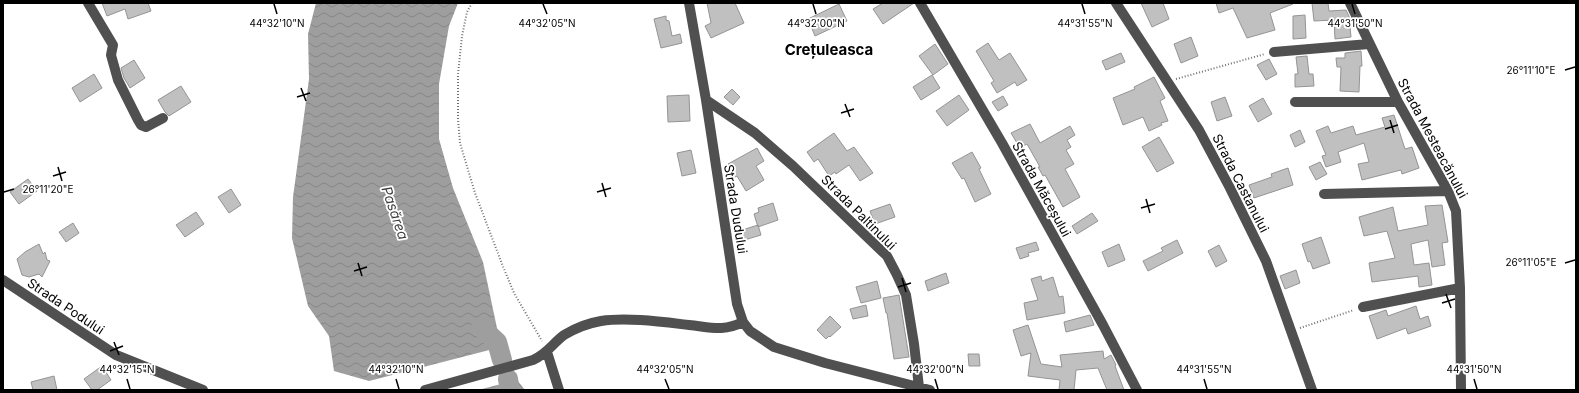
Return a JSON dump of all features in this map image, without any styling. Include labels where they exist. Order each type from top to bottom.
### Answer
[{"type":"street","points":[[88,3],[113,46],[111,55],[113,65],[125,95],[141,125],[146,126],[163,118]]},
{"type":"street","name":"Strada Dudului","points":[[689,3],[706,100],[737,304],[743,322],[750,331],[774,347],[825,363],[930,390]]},
{"type":"street","name":"Strada Măceșului","points":[[920,3],[1045,220],[1103,324],[1137,390]]},
{"type":"street","name":"Strada Castanului","points":[[1116,3],[1199,130],[1230,188],[1266,260],[1312,390]]},
{"type":"street","name":"Strada Mesteacănului","points":[[1350,3],[1398,102],[1448,191],[1456,211],[1460,288],[1460,390]]},
{"type":"street","points":[[1274,52],[1369,44]]},
{"type":"street","name":"Strada Paltinului","points":[[706,100],[755,134],[793,166],[887,256],[906,295],[919,387]]},
{"type":"street","points":[[1296,102],[1398,102]]},
{"type":"street","points":[[1324,194],[1448,191]]},
{"type":"street","name":"Strada Podului","points":[[3,280],[116,355],[203,390]]},
{"type":"street","points":[[1363,307],[1460,288]]},
{"type":"street","points":[[425,390],[527,362],[547,352],[564,335],[601,321],[637,320],[711,328],[726,328],[743,322]]},
{"type":"street","points":[[547,352],[559,390]]},
{"type":"path","points":[[472,3],[467,12],[462,36],[458,74],[458,119],[460,143],[475,193],[504,270],[514,293],[535,328],[547,352]]},
{"type":"path","points":[[1166,81],[1274,52]]},
{"type":"path","points":[[1291,331],[1363,307]]},
{"type":"water","points":[[316,3],[458,3],[449,26],[439,84],[439,139],[453,188],[483,262],[501,347],[369,381],[334,371],[329,336],[308,306],[292,238],[293,197],[309,79],[308,34]]},
{"type":"water","points":[[517,380],[525,390],[478,390]]},
{"type":"building","points":[[102,3],[148,3],[151,11],[128,19],[125,9],[107,16]]},
{"type":"building","points":[[707,3],[735,3],[744,23],[711,38],[705,26],[711,23]]},
{"type":"building","points":[[883,3],[914,3],[883,24],[873,9]]},
{"type":"building","points":[[1141,3],[1163,3],[1169,19],[1152,27]]},
{"type":"building","points":[[1216,3],[1293,4],[1270,13],[1275,30],[1247,38],[1233,8],[1219,13]]},
{"type":"building","points":[[1312,3],[1328,3],[1329,11],[1346,10],[1349,16],[1351,37],[1335,39],[1334,20],[1314,21]]},
{"type":"building","points":[[839,4],[847,21],[815,36],[808,19]]},
{"type":"building","points":[[1305,15],[1306,38],[1293,39],[1293,16]]},
{"type":"building","points":[[666,16],[666,20],[669,21],[672,36],[680,34],[682,43],[661,48],[654,19]]},
{"type":"building","points":[[1191,37],[1198,56],[1181,63],[1174,44]]},
{"type":"building","points":[[988,43],[999,60],[1010,53],[1027,80],[1017,86],[1015,82],[997,93],[991,83],[994,81],[976,51]]},
{"type":"building","points":[[935,44],[948,64],[933,75],[919,56]]},
{"type":"building","points":[[1361,51],[1362,66],[1360,66],[1359,92],[1340,91],[1341,67],[1337,67],[1336,58],[1345,58],[1345,53]]},
{"type":"building","points":[[1121,53],[1125,62],[1106,70],[1102,61]]},
{"type":"building","points":[[1307,56],[1309,74],[1313,74],[1314,86],[1295,87],[1295,74],[1298,74],[1296,57]]},
{"type":"building","points":[[1269,59],[1277,74],[1266,80],[1257,65]]},
{"type":"building","points":[[134,60],[145,78],[130,88],[124,78],[121,68]]},
{"type":"building","points":[[94,74],[102,88],[80,102],[72,88]]},
{"type":"building","points":[[932,75],[940,88],[921,100],[913,87]]},
{"type":"building","points":[[1154,77],[1165,98],[1160,101],[1168,121],[1161,123],[1162,125],[1149,131],[1143,117],[1123,125],[1113,98],[1135,89],[1134,87]]},
{"type":"building","points":[[181,86],[191,102],[169,116],[158,100]]},
{"type":"building","points":[[732,89],[740,97],[733,105],[724,97]]},
{"type":"building","points":[[689,95],[690,121],[668,122],[667,96]]},
{"type":"building","points":[[959,95],[969,110],[947,126],[936,111]]},
{"type":"building","points":[[1003,96],[1008,105],[998,111],[992,102]]},
{"type":"building","points":[[1225,97],[1232,116],[1217,121],[1211,102]]},
{"type":"building","points":[[1263,98],[1272,114],[1258,122],[1249,106]]},
{"type":"building","points":[[1394,115],[1405,149],[1412,147],[1419,168],[1402,174],[1401,170],[1362,180],[1358,164],[1369,162],[1364,143],[1338,152],[1341,162],[1326,167],[1322,156],[1326,155],[1316,131],[1328,126],[1331,133],[1353,126],[1356,135],[1385,127],[1382,118]]},
{"type":"building","points":[[1030,124],[1040,143],[1070,126],[1075,135],[1067,140],[1071,147],[1066,150],[1074,164],[1065,169],[1080,197],[1063,207],[1045,175],[1043,176],[1038,167],[1040,167],[1027,144],[1023,146],[1020,141],[1017,143],[1011,133]]},
{"type":"building","points":[[1300,130],[1305,142],[1295,147],[1290,135]]},
{"type":"building","points":[[834,133],[847,151],[854,147],[873,173],[860,181],[849,165],[836,174],[835,172],[829,176],[818,159],[814,162],[807,152]]},
{"type":"building","points":[[1159,137],[1174,163],[1157,172],[1142,147]]},
{"type":"building","points":[[757,148],[764,161],[756,166],[764,180],[746,191],[737,176],[735,177],[728,164]]},
{"type":"building","points":[[691,150],[696,173],[682,176],[677,153]]},
{"type":"building","points":[[972,152],[981,168],[979,169],[991,194],[975,202],[964,178],[962,179],[952,163]]},
{"type":"building","points":[[1320,162],[1327,174],[1316,180],[1309,167]]},
{"type":"building","points":[[1288,168],[1293,185],[1254,198],[1249,185],[1272,177],[1271,174]]},
{"type":"building","points":[[28,179],[37,191],[19,204],[10,192]]},
{"type":"building","points":[[231,189],[241,205],[229,213],[218,197]]},
{"type":"building","points":[[773,203],[778,220],[758,227],[754,214],[759,212],[758,208]]},
{"type":"building","points":[[890,204],[895,217],[875,224],[870,211]]},
{"type":"building","points":[[1442,205],[1448,242],[1442,243],[1445,265],[1432,267],[1428,240],[1411,244],[1414,265],[1429,263],[1432,285],[1419,287],[1418,276],[1372,282],[1369,263],[1395,258],[1387,231],[1364,236],[1359,217],[1393,207],[1398,231],[1428,225],[1425,206]]},
{"type":"building","points":[[196,212],[204,224],[185,237],[176,225]]},
{"type":"building","points":[[1092,213],[1098,221],[1077,234],[1072,226]]},
{"type":"building","points":[[73,223],[79,233],[66,242],[59,232]]},
{"type":"building","points":[[758,225],[761,235],[741,241],[739,231]]},
{"type":"building","points":[[1321,237],[1330,263],[1313,269],[1310,261],[1308,262],[1302,244]]},
{"type":"building","points":[[1177,240],[1183,253],[1148,271],[1143,261],[1163,251],[1161,248]]},
{"type":"building","points":[[1036,242],[1039,250],[1028,253],[1029,256],[1020,259],[1016,248]]},
{"type":"building","points":[[39,244],[43,254],[45,252],[47,260],[50,261],[42,277],[39,274],[29,277],[22,275],[17,259],[25,252]]},
{"type":"building","points":[[1119,244],[1125,260],[1108,267],[1102,252]]},
{"type":"building","points":[[1219,245],[1227,261],[1216,267],[1208,251]]},
{"type":"building","points":[[1296,270],[1300,283],[1285,289],[1280,276]]},
{"type":"building","points":[[946,273],[949,283],[928,291],[925,281]]},
{"type":"building","points":[[1041,276],[1042,281],[1053,277],[1059,297],[1063,296],[1065,313],[1027,320],[1024,303],[1038,300],[1031,279]]},
{"type":"building","points":[[877,281],[881,298],[861,303],[856,287]]},
{"type":"building","points":[[899,295],[909,357],[894,359],[887,313],[883,298]]},
{"type":"building","points":[[866,305],[868,316],[853,319],[850,309]]},
{"type":"building","points":[[1416,306],[1420,319],[1428,316],[1431,326],[1408,334],[1406,328],[1377,339],[1369,316],[1386,310],[1388,316]]},
{"type":"building","points":[[1090,315],[1094,325],[1066,332],[1064,322]]},
{"type":"building","points":[[830,316],[841,327],[826,339],[817,330]]},
{"type":"building","points":[[1028,325],[1041,364],[1062,367],[1060,355],[1103,351],[1104,359],[1111,355],[1116,365],[1115,366],[1124,390],[1107,390],[1098,368],[1076,370],[1074,390],[1059,390],[1060,380],[1028,376],[1031,353],[1021,356],[1013,330]]},
{"type":"building","points":[[968,354],[979,354],[980,366],[969,366]]},
{"type":"building","points":[[102,366],[111,380],[97,390],[92,390],[84,379]]},
{"type":"building","points":[[54,376],[57,390],[33,390],[31,382]]},
{"type":"waterway","name":"Pasărea","points":[[481,327],[497,342],[502,360]]},
{"type":"waterway","name":"Pasărea","points":[[508,379],[508,390]]},
{"type":"district","name":"Crețuleasca","points":[[829,50]]}]
